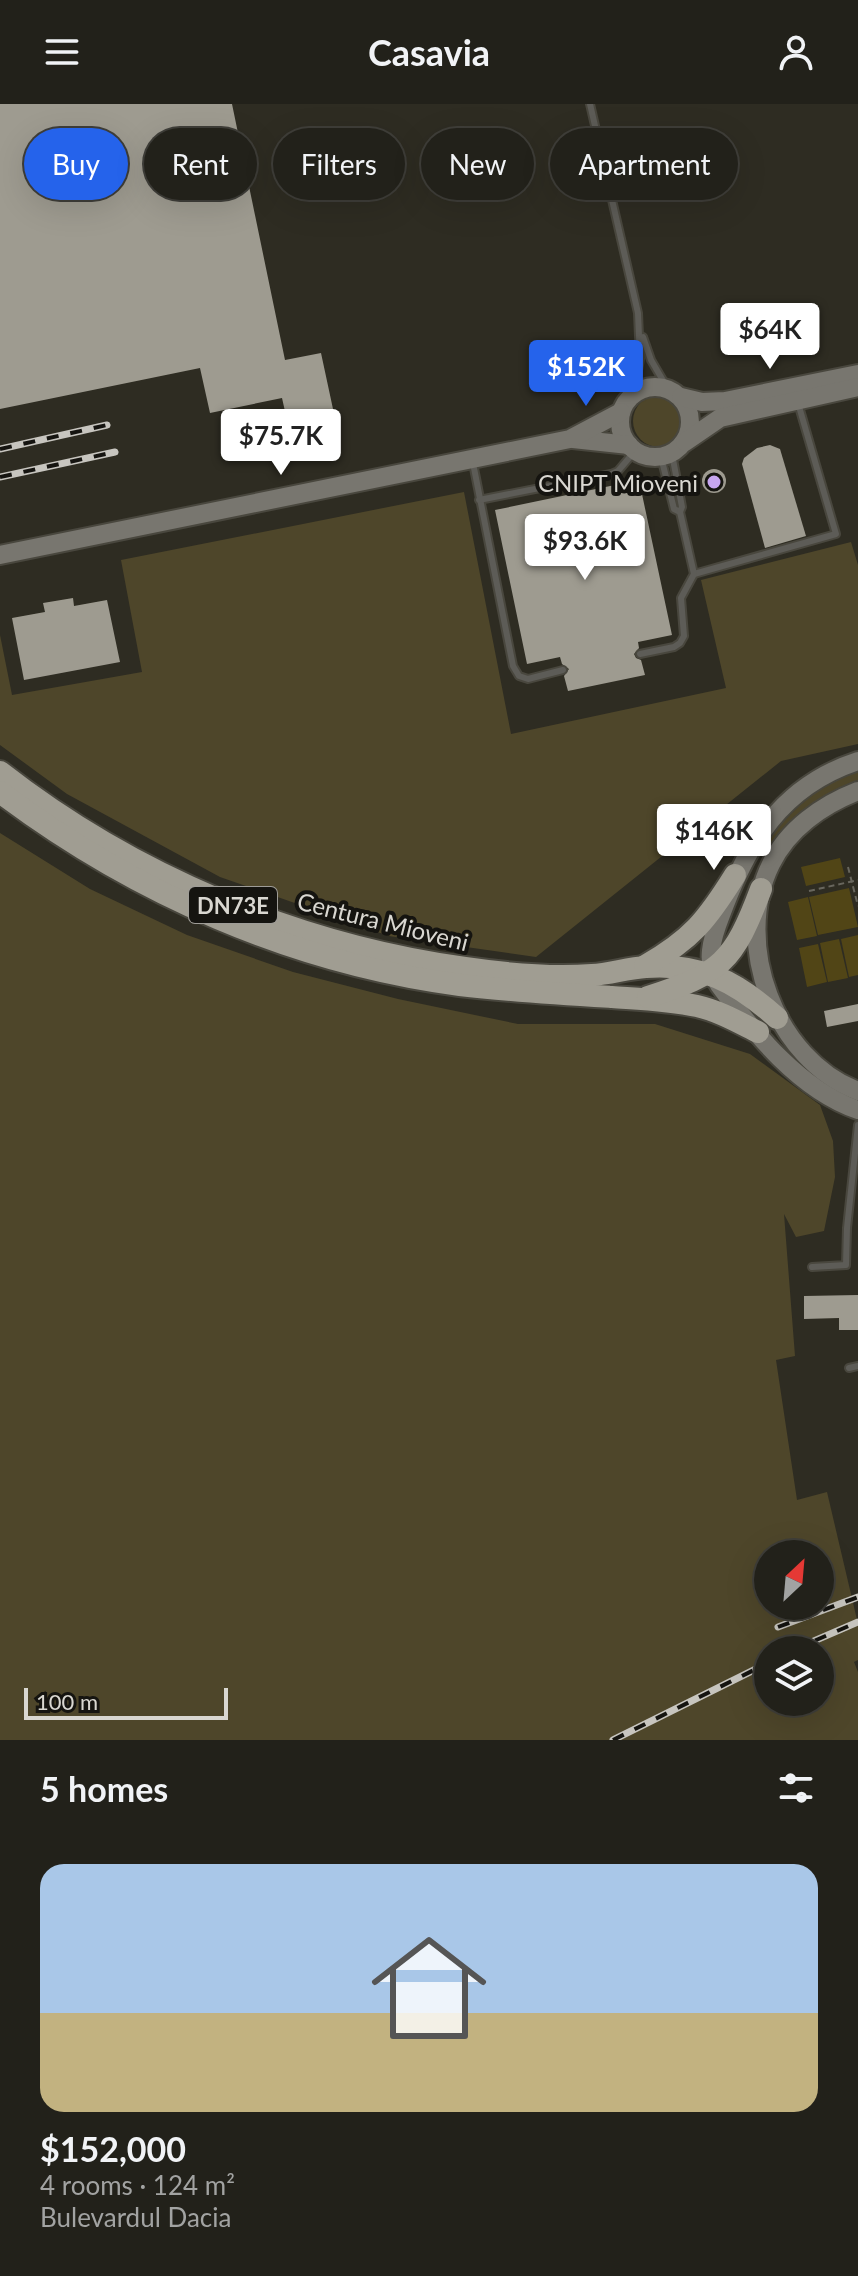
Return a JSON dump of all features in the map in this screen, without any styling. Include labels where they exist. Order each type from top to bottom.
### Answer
[{"type":"highway","name":"Centura Mioveni","points":[[0,772],[119,851],[228,904],[296,928],[492,980],[593,975],[644,967],[710,973],[733,984],[777,1018]]},
{"type":"highway","name":"Centura Mioveni","points":[[0,792],[74,844],[160,892],[252,932],[338,961],[403,975],[492,980],[643,999],[708,1010],[758,1032]]},
{"type":"highway","name":"DN73E","points":[[644,967],[681,945],[693,934],[735,875]]},
{"type":"highway","name":"DN73E","points":[[643,999],[710,973],[726,959],[742,934],[761,889]]},
{"type":"main road","points":[[0,555],[570,439],[621,412],[634,394],[656,386],[702,402],[725,401],[858,374]]},
{"type":"main road","points":[[621,412],[622,435],[632,448],[643,455],[673,451],[720,418],[858,387]]},
{"type":"main road","points":[[673,451],[691,419],[688,407],[675,393]]},
{"type":"main road","points":[[570,439],[632,448]]},
{"type":"main road","points":[[858,761],[811,783],[775,815],[755,839],[735,875],[712,941],[710,973],[735,1007],[802,1080],[821,1093],[858,1110]]},
{"type":"main road","points":[[858,791],[824,808],[792,833],[772,861],[761,889],[756,932],[766,988],[777,1018],[821,1070],[858,1091]]},
{"type":"lane","points":[[590,104],[640,326],[651,360],[675,393]]},
{"type":"lane","points":[[634,394],[640,359],[640,326]]},
{"type":"lane","points":[[694,574],[836,534],[797,400]]},
{"type":"lane","points":[[479,500],[611,474],[618,471],[632,448]]},
{"type":"lane","points":[[673,451],[674,509],[680,512]]},
{"type":"lane","points":[[640,654],[674,647],[684,636],[681,598],[694,574],[680,512],[682,507],[673,451]]},
{"type":"lane","points":[[472,459],[513,666],[519,676],[528,679],[563,670]]},
{"type":"lane","points":[[812,1267],[846,1265],[858,1125]]},
{"type":"lane","points":[[849,1368],[858,1366]]},
{"type":"path","points":[[848,867],[858,906]]},
{"type":"path","points":[[809,891],[858,880]]},
{"type":"shaded area","points":[[659,395],[677,403],[685,421],[677,439],[659,447],[641,439],[633,421],[641,403]]},
{"type":"shaded area","points":[[464,492],[511,734],[726,688],[701,580],[851,542],[858,565],[858,744],[781,761],[536,957],[389,936],[220,877],[67,794],[0,745],[0,635],[12,695],[142,672],[121,560]]},
{"type":"shaded area","points":[[858,771],[858,780],[821,799],[771,845],[766,842],[807,799],[831,783]]},
{"type":"shaded area","points":[[0,833],[90,889],[187,935],[293,972],[398,999],[518,1024],[655,1024],[750,1054],[820,1105],[833,1141],[835,1177],[824,1231],[796,1237],[784,1214],[795,1356],[776,1360],[797,1500],[827,1492],[858,1624],[858,1660],[854,1662],[858,1672],[858,1740],[0,1740]]},
{"type":"shaded area","points":[[840,858],[845,877],[806,886],[801,867]]},
{"type":"shaded area","points":[[849,888],[858,927],[818,935],[809,897]]},
{"type":"shaded area","points":[[808,897],[817,936],[797,940],[788,902]]},
{"type":"shaded area","points":[[858,935],[858,975],[849,977],[841,939]]},
{"type":"shaded area","points":[[839,939],[848,978],[828,982],[820,943]]},
{"type":"shaded area","points":[[818,944],[827,982],[807,987],[799,948]]},
{"type":"building","points":[[0,104],[232,104],[237,128],[144,128],[144,200],[252,200],[285,360],[321,353],[339,437],[293,447],[282,398],[210,413],[200,368],[0,409]]},
{"type":"building","points":[[770,445],[780,449],[806,536],[765,548],[742,464],[744,458],[757,448]]},
{"type":"building","name":"CNIPT Mioveni","points":[[714,469],[722,473],[726,481],[722,489],[714,493],[706,489],[702,481],[706,473]]},
{"type":"building","points":[[639,480],[672,635],[638,642],[639,648],[634,654],[641,660],[645,675],[568,691],[564,676],[569,669],[562,664],[560,657],[527,664],[495,510]]},
{"type":"building","points":[[73,598],[74,606],[107,600],[120,662],[24,680],[12,618],[45,612],[43,603]]},
{"type":"building","points":[[858,1004],[858,1021],[827,1027],[824,1011]]},
{"type":"building","points":[[858,1295],[858,1330],[839,1330],[839,1318],[804,1319],[804,1296]]},
{"type":"railway","points":[[0,449],[107,425]]},
{"type":"railway","points":[[0,477],[115,452]]},
{"type":"railway","points":[[778,1627],[858,1597]]},
{"type":"railway","points":[[826,1636],[858,1622]]},
{"type":"railway","points":[[613,1740],[754,1670]]},
{"type":"place","name":"CNIPT Mioveni","points":[[714,482]]}]
